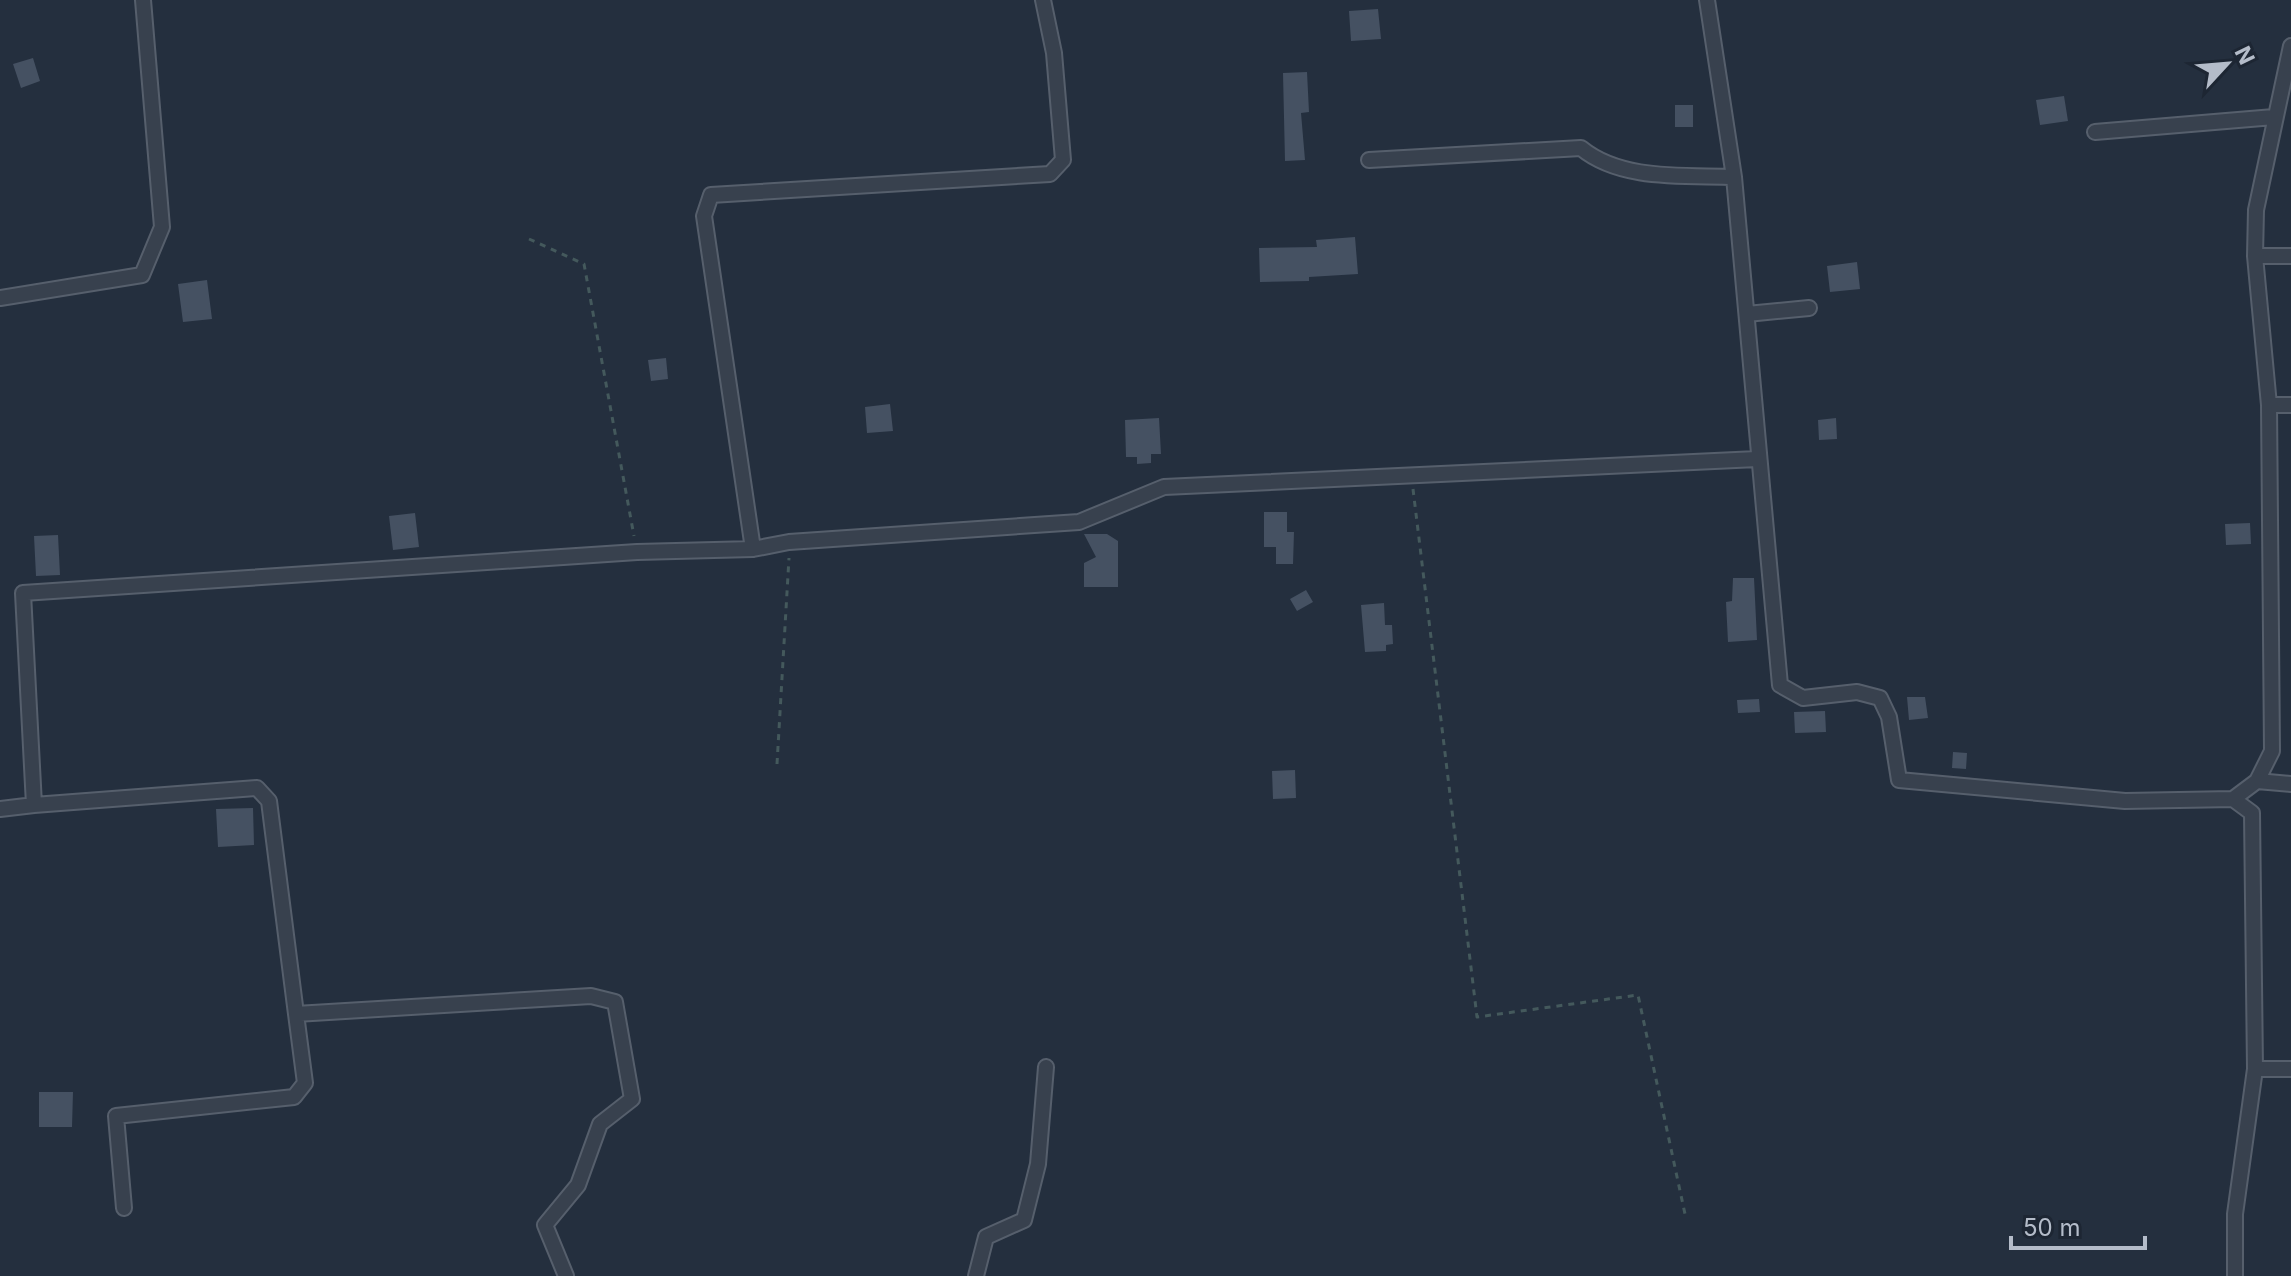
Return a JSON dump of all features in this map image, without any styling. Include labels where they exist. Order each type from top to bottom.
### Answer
[{"type":"street","points":[[0,298],[142,275],[162,227],[143,0]]},
{"type":"street","points":[[753,549],[704,216],[711,195],[1050,174],[1063,160],[1054,53],[1043,0]]},
{"type":"street","points":[[1707,0],[1734,177],[1757,459],[1766,510],[1780,685],[1803,698],[1857,692],[1880,698],[1889,717],[1899,780],[2125,801],[2233,799],[2257,781],[2272,751],[2269,405],[2255,256],[2256,210],[2291,46]]},
{"type":"street","points":[[2095,132],[2274,117]]},
{"type":"street","points":[[1369,160],[1581,148],[1599,163],[1641,172],[1734,177]]},
{"type":"street","points":[[2255,256],[2291,256]]},
{"type":"street","points":[[1747,314],[1809,308]]},
{"type":"street","points":[[2269,405],[2291,405]]},
{"type":"street","points":[[34,805],[23,593],[637,552],[753,549],[789,542],[1079,522],[1164,487],[1411,478],[1757,459]]},
{"type":"street","points":[[2257,781],[2291,784]]},
{"type":"street","points":[[0,809],[257,788],[269,801],[305,1083],[294,1097],[116,1116],[124,1208]]},
{"type":"street","points":[[2233,799],[2252,813],[2255,1069],[2235,1214],[2235,1276]]},
{"type":"street","points":[[296,1014],[591,996],[615,1002],[632,1099],[600,1124],[578,1185],[545,1225],[566,1276]]},
{"type":"street","points":[[976,1276],[986,1237],[1024,1220],[1038,1164],[1046,1067]]},
{"type":"street","points":[[2255,1069],[2291,1069]]},
{"type":"path","points":[[529,239],[584,264],[637,552]]},
{"type":"path","points":[[1411,478],[1477,1017],[1638,995],[1685,1214]]},
{"type":"path","points":[[777,764],[789,542]]},
{"type":"building","points":[[1378,9],[1381,39],[1351,41],[1349,11]]},
{"type":"building","points":[[33,58],[40,81],[21,88],[13,64]]},
{"type":"building","points":[[1307,72],[1309,112],[1301,113],[1305,160],[1285,161],[1283,73]]},
{"type":"building","points":[[2064,96],[2068,121],[2040,125],[2036,100]]},
{"type":"building","points":[[1675,105],[1693,105],[1693,127],[1675,127]]},
{"type":"building","points":[[1355,237],[1358,274],[1309,277],[1309,281],[1260,282],[1259,248],[1317,247],[1316,240]]},
{"type":"building","points":[[1857,262],[1860,289],[1830,292],[1827,266]]},
{"type":"building","points":[[207,280],[212,319],[183,322],[178,284]]},
{"type":"building","points":[[666,358],[668,379],[651,381],[648,360]]},
{"type":"building","points":[[890,404],[893,431],[867,433],[865,407]]},
{"type":"building","points":[[1159,418],[1161,454],[1151,454],[1151,463],[1137,464],[1137,457],[1126,457],[1125,420]]},
{"type":"building","points":[[1836,418],[1837,439],[1819,440],[1818,420]]},
{"type":"building","points":[[1264,512],[1287,512],[1287,532],[1294,532],[1293,564],[1276,564],[1276,547],[1264,547]]},
{"type":"building","points":[[415,513],[419,547],[393,550],[389,516]]},
{"type":"building","points":[[2250,523],[2251,544],[2226,545],[2225,524]]},
{"type":"building","points":[[1084,534],[1107,534],[1118,541],[1118,587],[1084,587],[1084,563],[1096,557]]},
{"type":"building","points":[[58,535],[60,575],[36,576],[34,536]]},
{"type":"building","points":[[1733,578],[1754,578],[1757,640],[1728,642],[1726,602],[1732,601]]},
{"type":"building","points":[[1306,590],[1313,602],[1297,611],[1290,599]]},
{"type":"building","points":[[1384,603],[1385,625],[1392,625],[1393,644],[1386,645],[1386,651],[1365,652],[1361,605]]},
{"type":"building","points":[[1907,697],[1925,697],[1928,718],[1909,720]]},
{"type":"building","points":[[1759,699],[1760,712],[1738,713],[1737,700]]},
{"type":"building","points":[[1825,711],[1826,732],[1795,733],[1794,712]]},
{"type":"building","points":[[1953,752],[1967,753],[1966,769],[1952,768]]},
{"type":"building","points":[[1295,770],[1296,798],[1273,799],[1272,771]]},
{"type":"building","points":[[253,808],[254,845],[218,847],[216,809]]},
{"type":"building","points":[[39,1092],[73,1092],[72,1127],[39,1127]]}]
